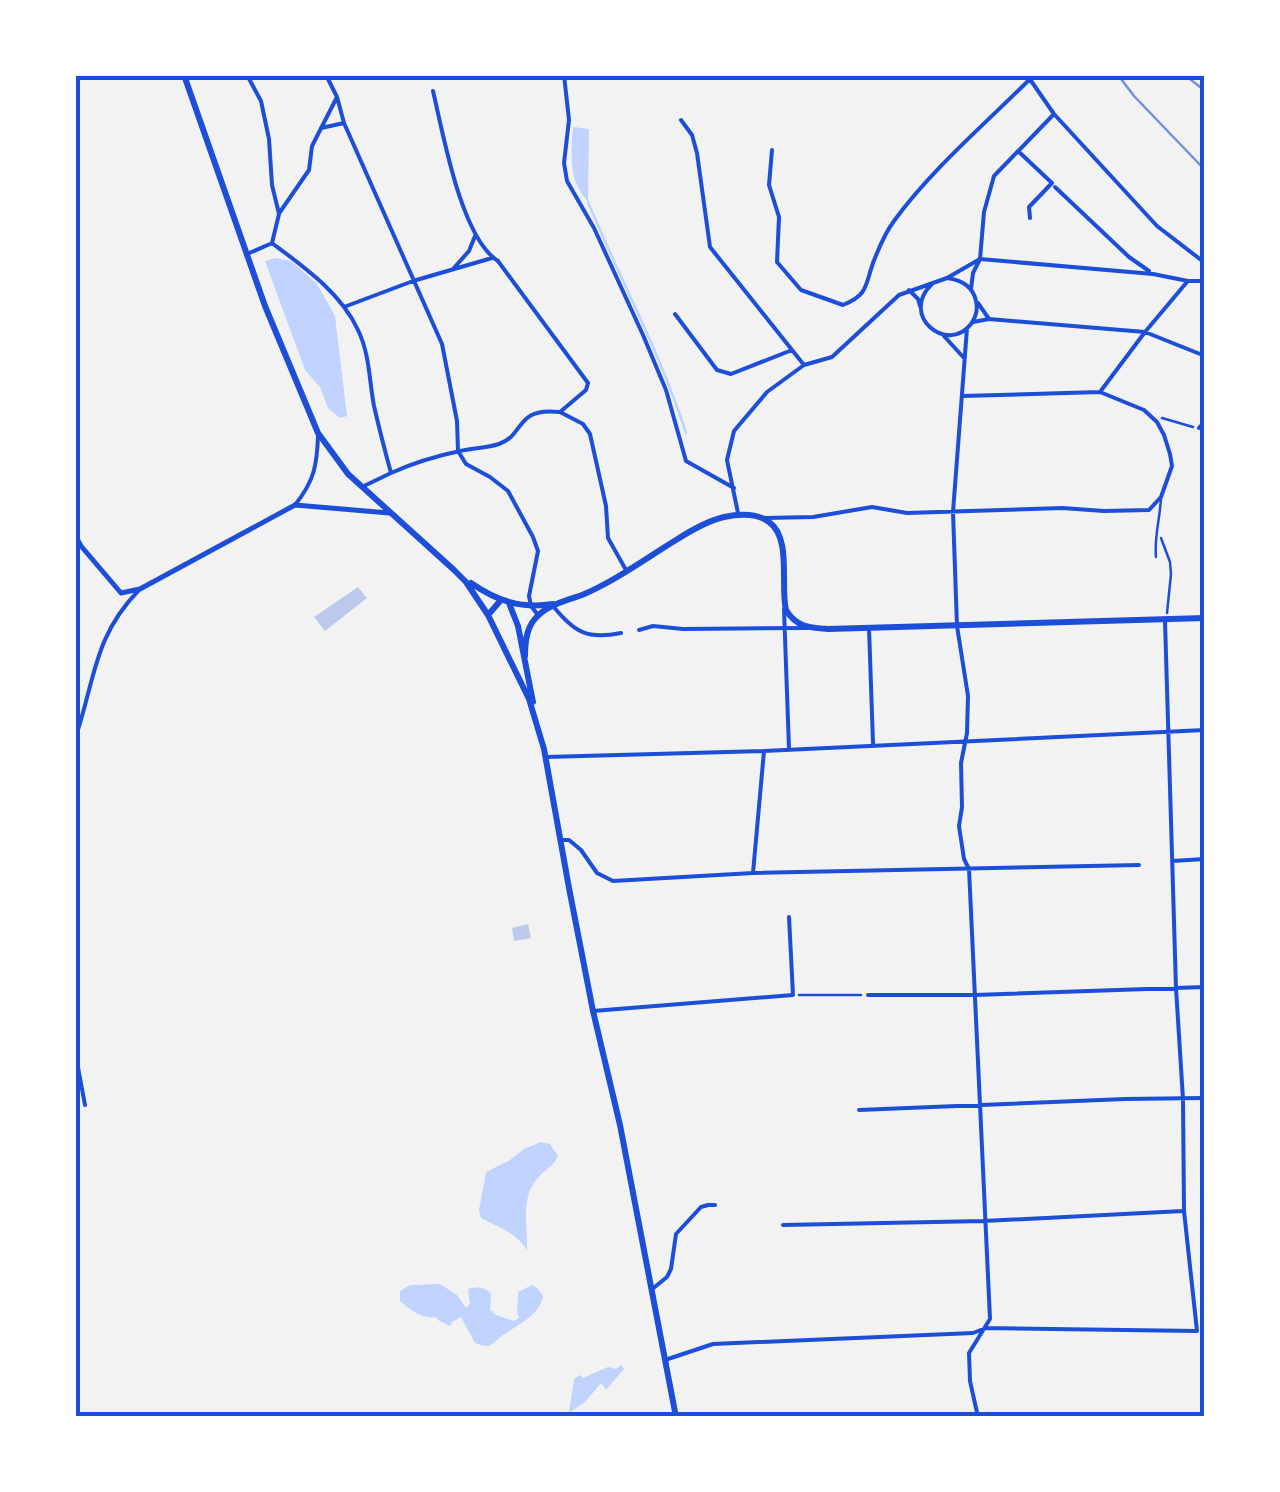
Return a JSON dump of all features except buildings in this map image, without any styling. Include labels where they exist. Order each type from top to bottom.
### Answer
[{"type":"main road","points":[[184,75],[265,306],[318,433],[360,487],[473,585],[505,601],[552,605],[585,594],[702,526],[739,515],[761,518],[773,525],[782,543],[784,606],[792,619],[813,628],[1205,618]]},
{"type":"main road","points":[[453,569],[488,615],[536,718]]},
{"type":"main road","points":[[488,615],[505,601]]},
{"type":"main road","points":[[505,601],[515,615],[525,656],[676,1417]]},
{"type":"main road","points":[[525,656],[528,631],[552,605]]},
{"type":"street","points":[[247,75],[262,100],[279,214]]},
{"type":"street","points":[[326,75],[442,344],[457,421],[458,451],[466,464],[508,491],[534,538],[538,551],[530,587],[531,606],[538,616]]},
{"type":"street","points":[[564,75],[567,181],[594,228],[643,335],[666,390],[686,462],[734,488]]},
{"type":"street","points":[[772,150],[769,185],[779,217],[776,262],[801,290],[843,305],[856,300],[865,290],[873,261],[891,224],[1029,77],[1054,114],[1157,226],[1205,264]]},
{"type":"street","points":[[434,91],[454,174],[475,236],[588,382],[586,390],[560,412]]},
{"type":"street","points":[[272,244],[279,214],[308,170],[312,146],[337,97]]},
{"type":"street","points":[[971,289],[994,176],[1054,114]]},
{"type":"street","points":[[681,120],[692,135],[697,153],[710,247],[804,364]]},
{"type":"street","points":[[322,128],[344,123]]},
{"type":"street","points":[[1017,150],[1129,257],[1153,274]]},
{"type":"street","points":[[1030,218],[1030,207],[1053,185]]},
{"type":"street","points":[[452,270],[469,251],[475,236]]},
{"type":"street","points":[[247,254],[272,244]]},
{"type":"street","points":[[272,244],[305,267],[344,307],[358,330],[391,473]]},
{"type":"street","points":[[344,307],[492,258]]},
{"type":"street","points":[[739,515],[727,460],[734,431],[766,392],[804,364],[832,357],[908,290],[948,278],[980,258],[1205,281]]},
{"type":"street","points":[[948,278],[971,289],[989,319]]},
{"type":"street","points":[[1100,392],[1188,281]]},
{"type":"street","points":[[920,307],[932,283]]},
{"type":"street","points":[[908,290],[918,299],[927,324],[964,358]]},
{"type":"street","points":[[942,334],[954,334],[972,322],[976,300]]},
{"type":"street","points":[[675,314],[717,370],[731,374],[792,350]]},
{"type":"street","points":[[972,322],[989,319],[1145,332],[1205,356]]},
{"type":"street","points":[[966,328],[952,512],[958,626],[968,696],[959,826],[969,869],[990,1319],[969,1353],[978,1417]]},
{"type":"street","points":[[761,518],[813,518],[872,507],[907,513],[1062,508],[1149,510],[1162,497],[1172,466],[1170,454],[1157,422],[1144,410],[1100,392],[962,396]]},
{"type":"street","points":[[360,487],[414,463],[503,443],[527,417],[539,412],[560,412],[583,424],[590,434],[601,479],[608,538],[626,570]]},
{"type":"street","points":[[1199,428],[1205,421]]},
{"type":"street","points":[[121,593],[140,589],[296,505],[309,488],[316,465],[318,433]]},
{"type":"street","points":[[296,505],[389,513]]},
{"type":"street","points":[[75,535],[127,602]]},
{"type":"street","points":[[75,739],[108,628],[140,589]]},
{"type":"street","points":[[552,605],[580,633],[621,633]]},
{"type":"street","points":[[784,606],[789,750]]},
{"type":"street","points":[[665,1360],[713,1344],[974,1333],[986,1328],[1196,1330],[1184,1211],[1165,619]]},
{"type":"street","points":[[639,630],[652,626],[813,628]]},
{"type":"street","points":[[869,628],[873,746]]},
{"type":"street","points":[[546,757],[1205,730]]},
{"type":"street","points":[[754,873],[764,751]]},
{"type":"street","points":[[561,840],[569,840],[582,850],[598,873],[613,880],[1139,864]]},
{"type":"street","points":[[1172,860],[1205,859]]},
{"type":"street","points":[[593,1011],[792,996],[790,917]]},
{"type":"street","points":[[868,995],[1205,987]]},
{"type":"street","points":[[75,1024],[84,1105]]},
{"type":"street","points":[[860,1110],[1205,1098]]},
{"type":"street","points":[[651,1290],[669,1274],[673,1243],[681,1228],[701,1207],[715,1206]]},
{"type":"street","points":[[784,1225],[984,1222],[1184,1211]]},
{"type":"lane","points":[[1156,557],[1154,537],[1162,497]]},
{"type":"path","points":[[1162,418],[1199,428]]},
{"type":"path","points":[[1158,529],[1171,574],[1165,619]]},
{"type":"path","points":[[792,996],[868,995]]},
{"type":"water","points":[[573,127],[589,129],[588,202],[574,176]]},
{"type":"water","points":[[265,261],[291,261],[317,284],[335,316],[347,416],[340,418],[328,408],[320,387],[305,370]]},
{"type":"water","points":[[541,1142],[550,1144],[558,1156],[528,1195],[527,1250],[512,1235],[481,1218],[479,1210],[486,1172]]},
{"type":"water","points":[[440,1284],[457,1295],[466,1308],[470,1304],[468,1289],[486,1290],[491,1294],[490,1310],[514,1321],[519,1318],[518,1292],[532,1285],[543,1296],[528,1319],[484,1346],[475,1343],[461,1317],[450,1326],[436,1317],[416,1313],[400,1301],[400,1291],[410,1285]]},
{"type":"water","points":[[621,1365],[624,1369],[606,1390],[601,1383],[569,1413],[574,1379]]},
{"type":"waterway","points":[[588,202],[652,345],[686,433]]},
{"type":"railway","points":[[1118,75],[1205,170]]},
{"type":"railway","points":[[1185,75],[1205,91]]}]
